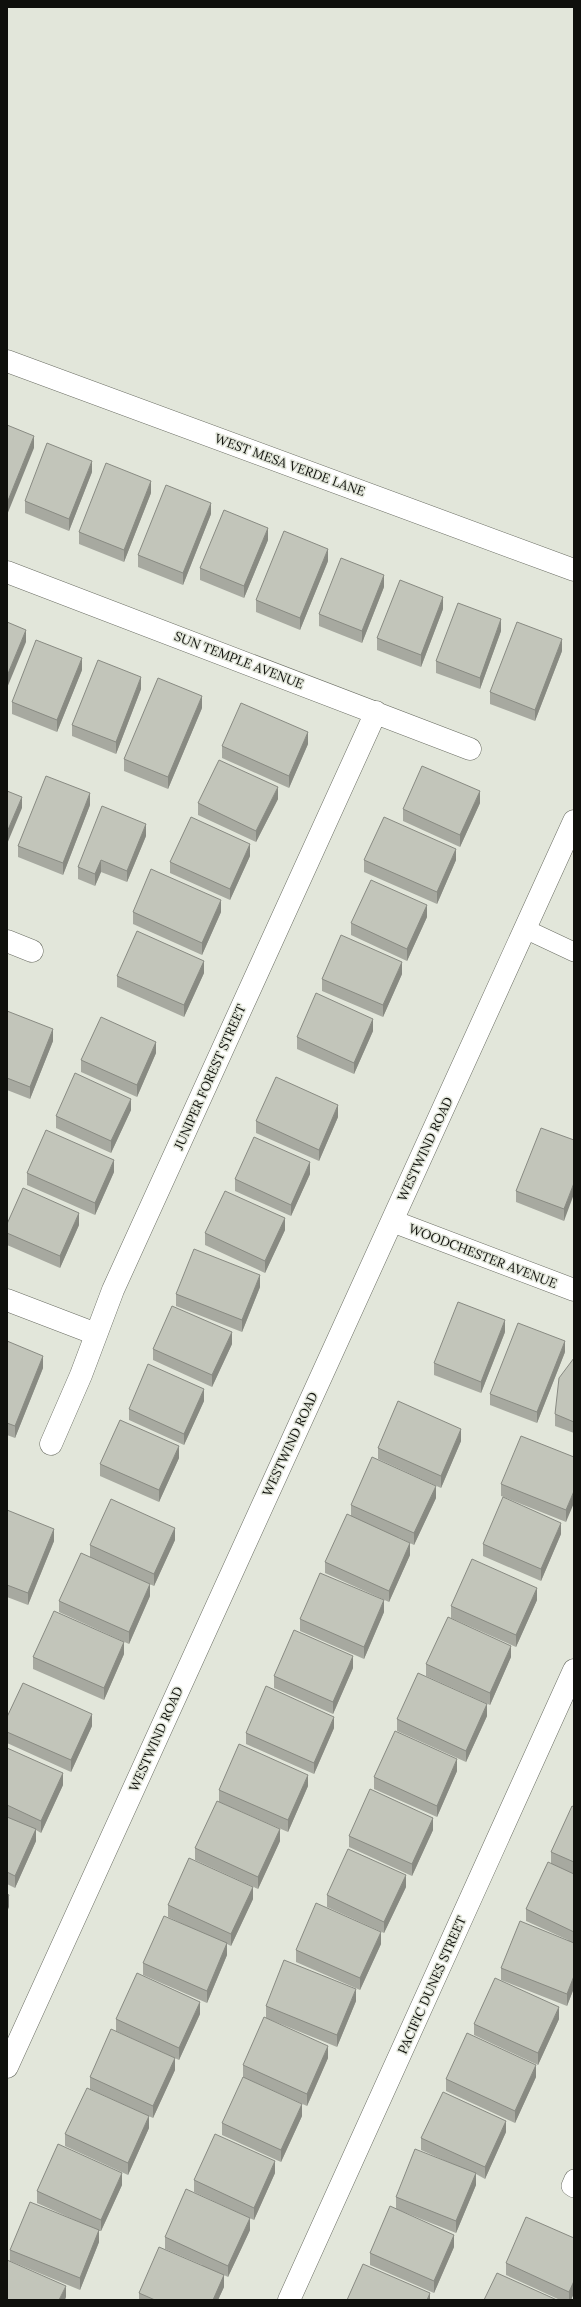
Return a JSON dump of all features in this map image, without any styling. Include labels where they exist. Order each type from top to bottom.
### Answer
[{"type":"street","name":"WEST MESA VERDE LANE","points":[[7,361],[574,570]]},
{"type":"street","name":"SUN TEMPLE AVENUE","points":[[7,572],[470,749]]},
{"type":"street","name":"JUNIPER FOREST STREET","points":[[50,1444],[113,1290],[376,712]]},
{"type":"street","name":"WESTWIND ROAD","points":[[7,2067],[574,821]]},
{"type":"street","points":[[7,941],[32,951]]},
{"type":"street","name":"WOODCHESTER AVENUE","points":[[392,1221],[574,1290]]},
{"type":"street","points":[[7,1300],[96,1334]]},
{"type":"street","name":"PACIFIC DUNES STREET","points":[[289,2300],[574,1670]]},
{"type":"lane","points":[[525,929],[574,952]]},
{"type":"lane","points":[[574,2179],[570,2186],[574,2188]]},
{"type":"building","points":[[7,425],[34,436],[7,503]]},
{"type":"building","points":[[47,443],[92,461],[69,519],[25,501]]},
{"type":"building","points":[[106,463],[151,481],[124,550],[79,532]]},
{"type":"building","points":[[166,485],[211,503],[183,573],[138,555]]},
{"type":"building","points":[[224,510],[268,528],[244,586],[200,568]]},
{"type":"building","points":[[284,531],[328,549],[300,618],[256,600]]},
{"type":"building","points":[[341,558],[384,575],[362,631],[319,614]]},
{"type":"building","points":[[400,580],[443,597],[421,655],[377,638]]},
{"type":"building","points":[[458,603],[501,619],[480,678],[436,661]]},
{"type":"building","points":[[7,622],[26,630],[7,676]]},
{"type":"building","points":[[517,622],[562,639],[535,710],[490,692]]},
{"type":"building","points":[[36,640],[82,658],[57,720],[12,702]]},
{"type":"building","points":[[98,660],[141,677],[116,742],[72,725]]},
{"type":"building","points":[[158,678],[202,696],[168,777],[124,759]]},
{"type":"building","points":[[241,703],[308,732],[289,776],[222,746]]},
{"type":"building","points":[[219,760],[278,787],[256,831],[198,803]]},
{"type":"building","points":[[422,766],[480,791],[460,835],[403,809]]},
{"type":"building","points":[[46,776],[90,793],[63,863],[18,846]]},
{"type":"building","points":[[7,791],[22,797],[7,832]]},
{"type":"building","points":[[102,806],[146,824],[127,871],[101,860],[95,874],[78,867]]},
{"type":"building","points":[[191,817],[250,844],[230,889],[170,862]]},
{"type":"building","points":[[384,817],[456,849],[437,892],[364,860]]},
{"type":"building","points":[[151,869],[221,900],[202,943],[133,912]]},
{"type":"building","points":[[371,880],[427,905],[407,949],[351,923]]},
{"type":"building","points":[[137,931],[204,961],[184,1005],[117,976]]},
{"type":"building","points":[[341,935],[402,962],[383,1005],[322,979]]},
{"type":"building","points":[[316,993],[373,1019],[354,1063],[297,1037]]},
{"type":"building","points":[[7,1011],[53,1029],[30,1087],[7,1078]]},
{"type":"building","points":[[101,1017],[156,1042],[137,1085],[81,1060]]},
{"type":"building","points":[[75,1073],[131,1099],[111,1141],[56,1116]]},
{"type":"building","points":[[276,1077],[338,1105],[319,1150],[256,1121]]},
{"type":"building","points":[[541,1128],[574,1140],[574,1183],[564,1209],[516,1191]]},
{"type":"building","points":[[46,1130],[114,1160],[95,1203],[27,1173]]},
{"type":"building","points":[[254,1137],[310,1162],[291,1205],[235,1179]]},
{"type":"building","points":[[23,1188],[79,1213],[60,1256],[7,1233],[7,1224]]},
{"type":"building","points":[[225,1191],[285,1218],[265,1261],[205,1233]]},
{"type":"building","points":[[194,1249],[260,1275],[242,1320],[176,1294]]},
{"type":"building","points":[[458,1302],[505,1320],[481,1382],[434,1363]]},
{"type":"building","points":[[172,1306],[232,1332],[212,1375],[153,1349]]},
{"type":"building","points":[[518,1323],[565,1341],[537,1412],[490,1394]]},
{"type":"building","points":[[7,1341],[43,1356],[15,1426],[7,1423]]},
{"type":"building","points":[[574,1358],[574,1422],[555,1414],[559,1378]]},
{"type":"building","points":[[148,1364],[204,1389],[184,1434],[129,1409]]},
{"type":"building","points":[[398,1401],[461,1429],[441,1476],[378,1448]]},
{"type":"building","points":[[120,1420],[179,1446],[159,1490],[100,1464]]},
{"type":"building","points":[[521,1436],[574,1457],[574,1491],[566,1510],[501,1484]]},
{"type":"building","points":[[372,1457],[436,1486],[414,1533],[351,1505]]},
{"type":"building","points":[[503,1497],[561,1523],[541,1569],[483,1544]]},
{"type":"building","points":[[111,1499],[175,1528],[154,1574],[90,1545]]},
{"type":"building","points":[[7,1510],[54,1529],[28,1593],[7,1585]]},
{"type":"building","points":[[347,1514],[410,1543],[389,1591],[325,1562]]},
{"type":"building","points":[[81,1553],[150,1584],[129,1632],[59,1601]]},
{"type":"building","points":[[472,1559],[537,1588],[516,1635],[451,1606]]},
{"type":"building","points":[[320,1573],[384,1600],[364,1647],[300,1619]]},
{"type":"building","points":[[54,1611],[124,1642],[104,1688],[33,1657]]},
{"type":"building","points":[[448,1617],[511,1646],[490,1693],[426,1664]]},
{"type":"building","points":[[294,1630],[353,1656],[333,1702],[274,1676]]},
{"type":"building","points":[[418,1673],[487,1704],[466,1751],[397,1719]]},
{"type":"building","points":[[23,1683],[92,1714],[71,1760],[7,1732],[7,1717]]},
{"type":"building","points":[[266,1686],[334,1717],[314,1763],[246,1733]]},
{"type":"building","points":[[395,1731],[457,1759],[437,1806],[374,1777]]},
{"type":"building","points":[[239,1744],[308,1775],[288,1820],[219,1790]]},
{"type":"building","points":[[7,1748],[63,1773],[41,1821],[7,1805]]},
{"type":"building","points":[[370,1789],[433,1818],[412,1864],[349,1836]]},
{"type":"building","points":[[217,1801],[280,1829],[258,1877],[195,1848]]},
{"type":"building","points":[[572,1806],[574,1807],[574,1862],[551,1852]]},
{"type":"building","points":[[7,1817],[36,1829],[15,1876],[7,1872]]},
{"type":"building","points":[[348,1849],[406,1875],[384,1922],[327,1895]]},
{"type":"building","points":[[189,1858],[253,1887],[231,1934],[168,1905]]},
{"type":"building","points":[[548,1862],[574,1874],[574,1932],[526,1909]]},
{"type":"building","points":[[316,1903],[381,1932],[360,1978],[296,1950]]},
{"type":"building","points":[[164,1916],[227,1943],[207,1991],[143,1963]]},
{"type":"building","points":[[520,1921],[574,1943],[574,1976],[567,1994],[501,1968]]},
{"type":"building","points":[[284,1960],[356,1989],[337,2035],[266,2006]]},
{"type":"building","points":[[137,1973],[200,2002],[179,2048],[116,2019]]},
{"type":"building","points":[[495,1978],[559,2007],[538,2053],[474,2024]]},
{"type":"building","points":[[264,2017],[328,2046],[307,2094],[243,2065]]},
{"type":"building","points":[[111,2029],[175,2058],[153,2106],[90,2077]]},
{"type":"building","points":[[467,2033],[536,2065],[515,2111],[446,2079]]},
{"type":"building","points":[[243,2077],[302,2104],[281,2150],[222,2123]]},
{"type":"building","points":[[87,2088],[149,2116],[128,2163],[65,2134]]},
{"type":"building","points":[[443,2092],[506,2121],[485,2167],[421,2138]]},
{"type":"building","points":[[215,2134],[275,2161],[254,2208],[194,2180]]},
{"type":"building","points":[[58,2144],[122,2173],[101,2220],[37,2191]]},
{"type":"building","points":[[415,2149],[476,2173],[456,2221],[396,2197]]},
{"type":"building","points":[[186,2189],[250,2218],[228,2266],[165,2237]]},
{"type":"building","points":[[30,2202],[99,2230],[80,2278],[10,2250]]},
{"type":"building","points":[[390,2206],[454,2235],[434,2281],[370,2253]]},
{"type":"building","points":[[526,2217],[574,2238],[574,2281],[569,2292],[506,2263]]},
{"type":"building","points":[[159,2247],[224,2275],[213,2300],[155,2300],[139,2293]]},
{"type":"building","points":[[7,2260],[66,2286],[59,2300],[7,2300]]},
{"type":"building","points":[[363,2264],[430,2293],[427,2300],[347,2300]]},
{"type":"building","points":[[497,2273],[557,2300],[484,2300]]}]
